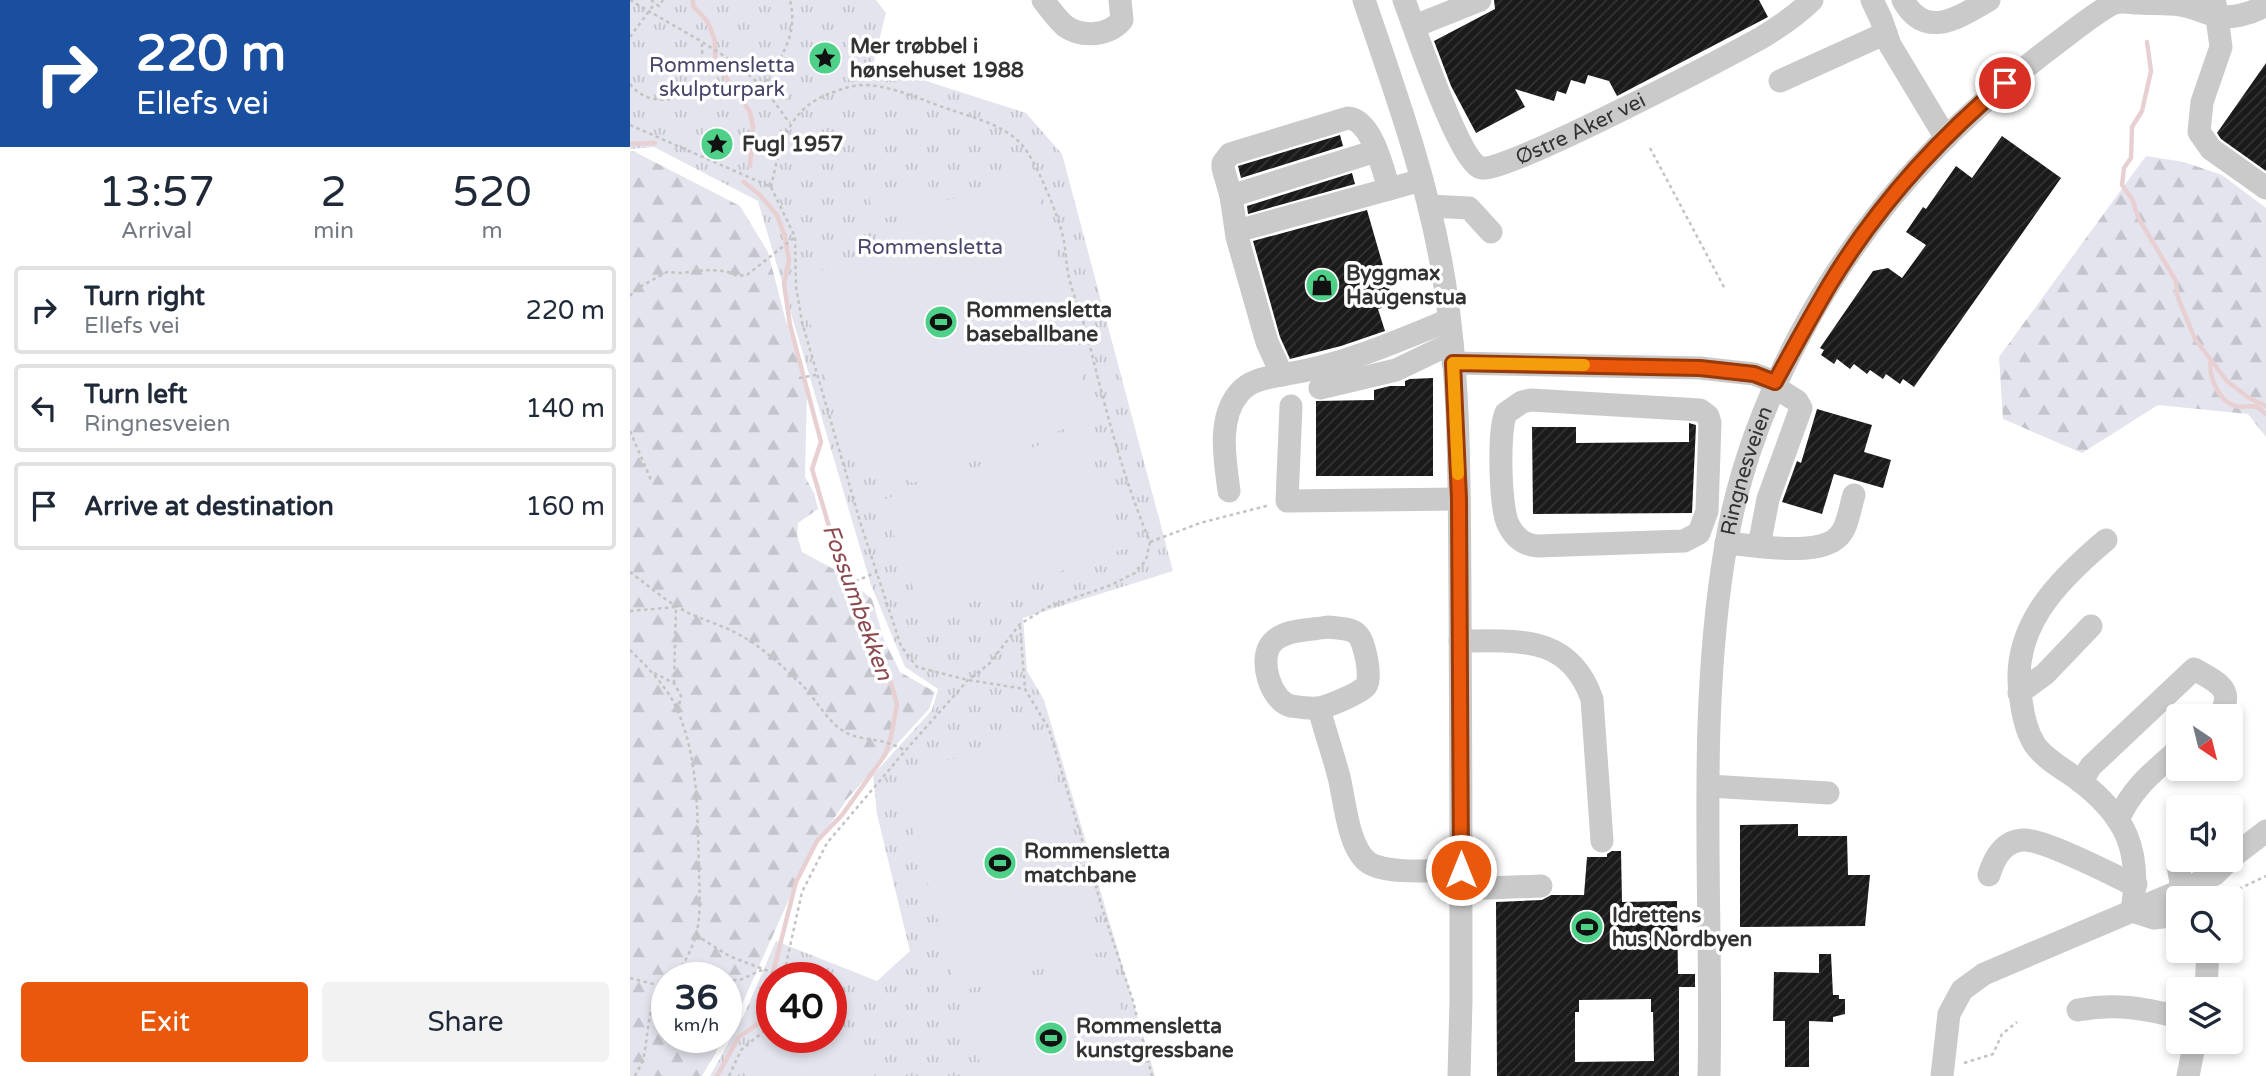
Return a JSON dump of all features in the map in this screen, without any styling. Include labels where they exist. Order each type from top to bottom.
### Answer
[{"type":"street","points":[[1042,0],[1063,25],[1074,31],[1090,33],[1115,28],[1122,20],[1120,0]]},
{"type":"street","points":[[1364,0],[1404,118],[1429,206],[1450,320],[1459,499],[1459,1076]]},
{"type":"street","name":"Østre Aker vei","points":[[1405,0],[1453,126],[1472,161],[1480,167],[1493,169],[1614,113],[1759,39],[1800,12],[1812,0]]},
{"type":"street","points":[[1415,26],[1480,0]]},
{"type":"street","points":[[1872,0],[1890,45],[1946,138]]},
{"type":"street","points":[[1903,0],[1908,10],[1923,20],[1935,23],[1952,21],[1989,0]]},
{"type":"street","name":"Ringnesveien","points":[[1709,1076],[1709,786],[1717,606],[1726,543],[1756,430],[1774,384],[1830,284],[1857,243],[1907,179],[1985,100],[2025,67],[2115,2],[2216,8]]},
{"type":"street","points":[[2266,5],[2242,14],[2216,8],[2221,47],[2202,102],[2199,132],[2211,149],[2266,188]]},
{"type":"street","points":[[1780,80],[1886,33]]},
{"type":"street","points":[[1282,375],[1267,342],[1237,231],[1223,163],[1230,154],[1348,118],[1361,122],[1372,140],[1389,189]]},
{"type":"street","points":[[1231,196],[1376,151]]},
{"type":"street","points":[[1237,231],[1422,180]]},
{"type":"street","points":[[1429,206],[1469,208],[1491,232]]},
{"type":"street","points":[[1229,491],[1226,422],[1236,396],[1248,385],[1317,368],[1450,320]]},
{"type":"street","points":[[1320,388],[1452,353],[1648,367],[1733,370],[1754,374],[1774,384],[1797,401],[1801,408],[1768,499],[1759,546]]},
{"type":"street","points":[[1647,407],[1648,367]]},
{"type":"street","points":[[1531,400],[1647,407],[1700,410],[1708,416],[1711,434],[1707,511],[1699,533],[1684,541],[1538,546],[1528,545],[1513,533],[1505,516],[1500,435],[1506,413],[1522,402],[1531,400]]},
{"type":"street","points":[[1291,406],[1287,501],[1459,499]]},
{"type":"street","points":[[1726,543],[1804,548],[1828,544],[1843,531],[1854,495]]},
{"type":"street","points":[[2106,540],[2061,581],[2047,598],[2022,645],[2017,669],[2025,724],[2035,744],[2100,798],[2125,831],[2133,850],[2136,884],[2132,911]]},
{"type":"street","points":[[2020,693],[2045,674],[2091,626]]},
{"type":"street","points":[[1328,627],[1352,631],[1363,643],[1368,681],[1359,692],[1319,709],[1287,705],[1280,700],[1268,677],[1266,651],[1273,641],[1283,635],[1328,627]]},
{"type":"street","points":[[1460,640],[1536,644],[1553,649],[1567,658],[1577,670],[1592,699],[1602,841]]},
{"type":"street","points":[[2081,782],[2091,766],[2194,669],[2217,681],[2224,690],[2226,704]]},
{"type":"street","points":[[1319,709],[1339,778],[1350,829],[1360,855],[1369,863],[1385,868],[1461,879],[1541,886]]},
{"type":"street","points":[[2118,820],[2138,786],[2166,761]]},
{"type":"street","points":[[1709,786],[1828,793]]},
{"type":"street","points":[[2243,849],[2266,831]]},
{"type":"street","points":[[1989,875],[1993,860],[1999,853],[2010,843],[2025,840],[2136,884]]},
{"type":"street","points":[[2190,886],[2217,872]]},
{"type":"street","points":[[1942,1070],[1949,1014],[1962,990],[1984,974],[2166,897]]},
{"type":"street","points":[[2132,911],[2154,918],[2166,917]]},
{"type":"street","points":[[2078,1010],[2102,1006],[2137,1006],[2166,1014]]},
{"type":"street","points":[[2188,1076],[2192,1054]]},
{"type":"path","points":[[631,35],[653,1],[659,6],[663,0]]},
{"type":"path","points":[[762,88],[787,47],[793,31],[794,14],[790,0]]},
{"type":"path","points":[[630,1],[718,51],[762,88],[790,123]]},
{"type":"path","points":[[630,85],[638,94],[648,99],[664,100],[680,95],[693,85],[698,76],[702,66],[702,44]]},
{"type":"path","points":[[787,962],[802,892],[827,844],[905,751],[968,680],[989,664],[1020,624],[1048,607],[1111,585],[1135,573],[1146,560],[1150,542],[1103,403],[1086,330],[1068,273],[1064,239],[1038,170],[1026,149],[1012,134],[971,117],[905,94],[864,85],[850,86],[807,105],[790,123],[771,187],[795,237],[796,286],[802,322],[817,375],[901,646],[917,667],[968,680],[1026,689]]},
{"type":"path","points":[[630,125],[771,187]]},
{"type":"path","points":[[1650,148],[1725,289]]},
{"type":"path","points":[[630,296],[636,289],[667,272],[706,270],[726,271],[737,276],[747,275],[795,237]]},
{"type":"path","points":[[630,287],[636,289]]},
{"type":"path","points":[[799,378],[817,375]]},
{"type":"path","points":[[630,431],[651,480]]},
{"type":"path","points":[[1150,542],[1200,523],[1287,501]]},
{"type":"path","points":[[630,572],[676,607],[734,632],[776,660],[809,692],[830,719],[848,733],[893,743],[905,751]]},
{"type":"path","points":[[849,584],[877,572]]},
{"type":"path","points":[[630,611],[676,607]]},
{"type":"path","points":[[676,607],[674,683],[681,696],[678,710]]},
{"type":"path","points":[[1020,624],[1026,689],[1049,729],[1133,1001],[1153,1076]]},
{"type":"path","points":[[630,650],[654,673],[678,710],[690,743],[696,785],[699,892],[696,935],[684,962]]},
{"type":"path","points":[[654,673],[674,683]]},
{"type":"path","points":[[2243,887],[2266,876]]},
{"type":"path","points":[[696,935],[729,956],[756,966]]},
{"type":"path","points":[[630,978],[651,983]]},
{"type":"path","points":[[635,1076],[644,1058],[651,1010]]},
{"type":"path","points":[[1942,1070],[1993,1054],[2002,1034],[2017,1022]]},
{"type":"path","points":[[729,1076],[741,1051],[756,1038]]},
{"type":"green space","name":"Rommensletta","points":[[630,0],[876,0],[886,13],[873,64],[1026,113],[1062,154],[1173,571],[1023,618],[1027,671],[1044,700],[1155,1076],[710,1076],[723,1053],[742,1053],[742,1019],[756,987],[756,1053],[847,1053],[847,969],[877,981],[910,951],[877,814],[873,775],[932,710],[938,689],[905,667],[871,585],[758,201],[654,147],[630,149]]},
{"type":"green space","points":[[630,151],[633,151],[740,206],[768,252],[807,388],[805,477],[814,493],[818,509],[798,523],[797,535],[802,552],[839,572],[872,599],[884,640],[900,672],[935,692],[929,709],[847,799],[807,859],[761,962],[756,962],[756,973],[742,1004],[742,962],[651,962],[651,1053],[715,1053],[702,1076],[630,1076]]},
{"type":"green space","points":[[2146,156],[2184,162],[2222,175],[2266,208],[2266,437],[2248,414],[2158,405],[2082,453],[2003,419],[1999,357]]},
{"type":"green space","name":"Rommensletta baseballbane","points":[[1015,179],[1036,188],[1071,295],[1073,348],[1095,418],[913,483],[847,452],[798,280],[863,254],[912,212]]},
{"type":"green space","points":[[927,180],[934,203],[876,221],[869,198]]},
{"type":"green space","points":[[1083,430],[1124,549],[924,619],[882,500]]},
{"type":"green space","name":"Rommensletta matchbane","points":[[1042,733],[1104,951],[958,992],[897,775]]},
{"type":"green space","name":"Rommensletta","points":[[776,941],[829,962],[767,962]]},
{"type":"green space","name":"Rommensletta kunstgressbane","points":[[1107,959],[1141,1076],[984,1076],[962,1000]]},
{"type":"green space","points":[[847,1048],[875,1076],[747,1076],[740,1069],[756,1053],[847,1053]]},
{"type":"building","points":[[1494,0],[1759,0],[1768,17],[1617,96],[1609,81],[1588,75],[1585,84],[1571,80],[1566,94],[1557,91],[1554,101],[1515,89],[1525,107],[1476,133],[1451,86],[1434,41],[1495,9]]},
{"type":"building","points":[[2266,63],[2266,171],[2221,139],[2217,133]]},
{"type":"building","points":[[1340,135],[1343,146],[1241,178],[1238,166]]},
{"type":"building","points":[[2002,136],[2061,178],[1914,387],[1903,379],[1900,384],[1886,374],[1883,379],[1870,370],[1867,374],[1854,364],[1850,369],[1837,359],[1834,364],[1821,355],[1824,350],[1820,348],[1873,271],[1888,268],[1902,278],[1926,245],[1906,232],[1956,166],[1972,178]]},
{"type":"building","points":[[1352,173],[1355,184],[1248,214],[1247,206]]},
{"type":"building","points":[[1367,210],[1394,304],[1378,309],[1385,331],[1290,359],[1280,337],[1253,241]]},
{"type":"building","points":[[1433,378],[1433,476],[1316,476],[1316,401],[1374,400],[1374,390],[1405,386],[1405,381],[1410,379]]},
{"type":"building","points":[[1817,409],[1872,425],[1864,452],[1891,460],[1883,488],[1834,474],[1822,514],[1782,502],[1797,461],[1801,463]]},
{"type":"building","points":[[1689,423],[1696,425],[1692,513],[1533,514],[1532,427],[1576,427],[1576,443],[1689,442]]},
{"type":"building","points":[[1798,824],[1798,836],[1847,836],[1848,875],[1870,875],[1865,926],[1740,927],[1740,825]]},
{"type":"building","name":"Idrettens hus Nordbyen","points":[[1621,851],[1622,902],[1677,901],[1678,974],[1695,974],[1695,987],[1679,987],[1679,1076],[1497,1076],[1496,902],[1542,900],[1551,895],[1584,895],[1587,857],[1607,857],[1607,854]],"holes":[[[1651,999],[1654,1061],[1575,1062],[1575,1012],[1579,1012],[1579,1000]]]},
{"type":"building","points":[[1819,954],[1831,954],[1833,995],[1845,999],[1845,1014],[1833,1017],[1833,1022],[1809,1021],[1809,1067],[1785,1067],[1785,1021],[1773,1021],[1774,972],[1819,973]]},
{"type":"waterway","points":[[693,0],[693,6],[707,21],[715,41],[715,61],[750,112],[753,127],[750,166]]},
{"type":"waterway","points":[[2147,42],[2151,71],[2142,111],[2132,127],[2131,158],[2124,168],[2122,185],[2176,281],[2177,295],[2195,339],[2227,381],[2249,398],[2266,406]]},
{"type":"waterway","points":[[630,144],[655,143]]},
{"type":"waterway","name":"Fossumbekken","points":[[717,1076],[739,1037],[759,1023],[760,1007],[767,996],[796,882],[817,841],[842,815],[885,755],[897,704],[891,683],[873,653],[863,603],[839,560],[812,469],[821,442],[790,325],[784,284],[789,260],[785,237],[777,215],[760,195],[744,182]]},
{"type":"waterway","points":[[2211,360],[2213,380],[2224,399],[2235,406],[2257,407],[2266,414]]},
{"type":"slow traffic","points":[[1458,474],[1453,363],[1584,365]]},
{"type":"place","name":"Mer trøbbel i hønsehuset 1988","points":[[825,58]]},
{"type":"place","name":"Fugl 1957","points":[[717,144]]},
{"type":"place","name":"Byggmax Haugenstua","points":[[1322,285]]},
{"type":"place","name":"Rommensletta baseballbane","points":[[941,322]]},
{"type":"place","name":"Rommensletta matchbane","points":[[1000,863]]},
{"type":"place","name":"Idrettens hus Nordbyen","points":[[1587,927]]},
{"type":"place","name":"Rommensletta kunstgressbane","points":[[1051,1038]]},
{"type":"route","points":[[1461,870],[1459,499],[1453,363],[1700,368],[1733,370],[1775,382],[1830,284],[1884,206],[1914,170],[2005,83]]},
{"type":"park label","name":"Rommensletta skulpturpark","points":[[722,77]]}]
